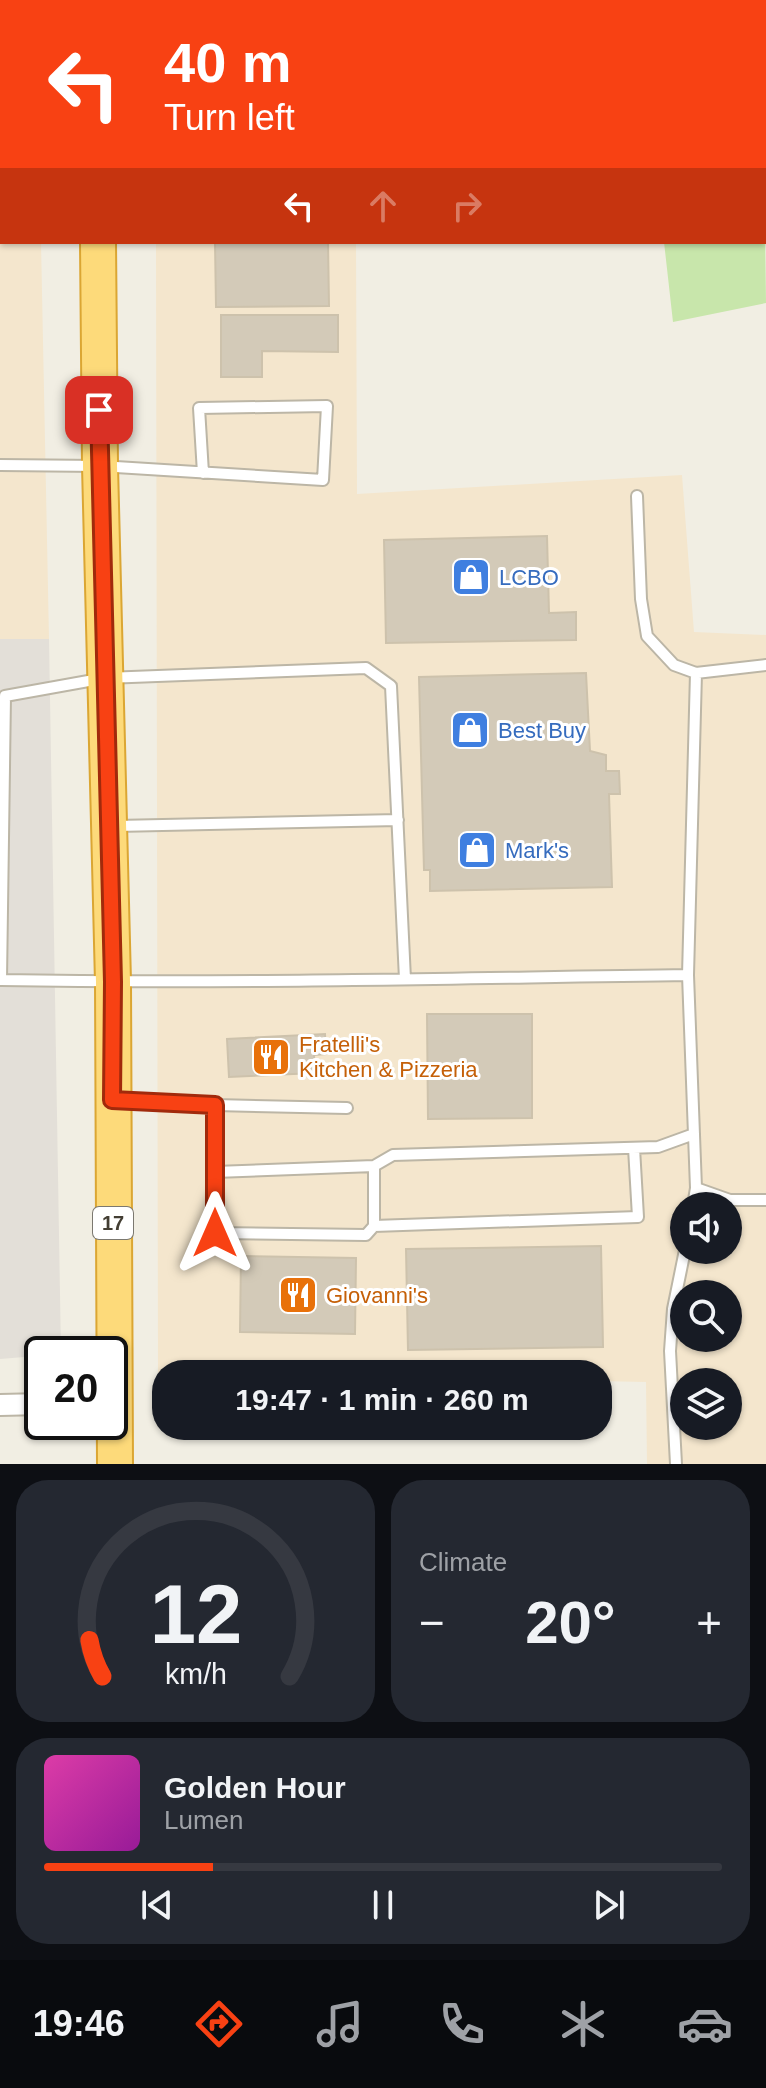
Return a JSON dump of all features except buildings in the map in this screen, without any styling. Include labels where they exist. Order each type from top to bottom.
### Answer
[{"type":"highway","name":"17","points":[[98,244],[100,466],[113,982],[112,1336]]},
{"type":"highway","name":"17","points":[[114,1440],[115,1464]]},
{"type":"street","points":[[0,1405],[24,1404]]},
{"type":"lane","points":[[0,466],[100,466],[203,473],[323,480],[327,406],[199,408],[203,473]]},
{"type":"lane","points":[[637,496],[641,599],[647,636],[674,665],[696,673],[766,665]]},
{"type":"lane","points":[[405,979],[391,686],[366,668],[105,678],[2,697],[0,980],[113,982],[405,979],[688,975]]},
{"type":"lane","points":[[695,1192],[688,975],[696,673]]},
{"type":"lane","points":[[109,826],[398,820]]},
{"type":"lane","points":[[112,1100],[347,1108]]},
{"type":"lane","points":[[215,1105],[215,1233],[366,1235],[374,1226],[374,1166]]},
{"type":"lane","points":[[215,1172],[374,1166],[393,1155],[658,1147],[694,1134]]},
{"type":"lane","points":[[374,1226],[638,1217],[634,1148]]},
{"type":"lane","points":[[696,1188],[730,1200],[766,1200]]},
{"type":"lane","points":[[676,1464],[670,1351],[673,1309],[682,1264]]},
{"type":"shaded area","points":[[0,244],[41,244],[49,639],[0,639]]},
{"type":"shaded area","points":[[156,244],[356,244],[357,494],[682,475],[694,632],[766,635],[766,1464],[647,1464],[646,1382],[612,1381],[612,1360],[158,1360]]},
{"type":"shaded area","points":[[0,639],[49,639],[61,1336],[24,1336],[24,1357],[0,1359]]},
{"type":"green space","points":[[664,244],[765,244],[766,303],[673,322]]},
{"type":"place","name":"LCBO","points":[[471,577]]},
{"type":"place","name":"Best Buy","points":[[470,730]]},
{"type":"place","name":"Mark's","points":[[477,850]]},
{"type":"place","name":"Fratelli's Kitchen & Pizzeria","points":[[271,1057]]},
{"type":"place","name":"Giovanni's","points":[[298,1295]]},
{"type":"route","points":[[99,410],[113,982],[112,1100],[215,1105],[215,1233]]}]
